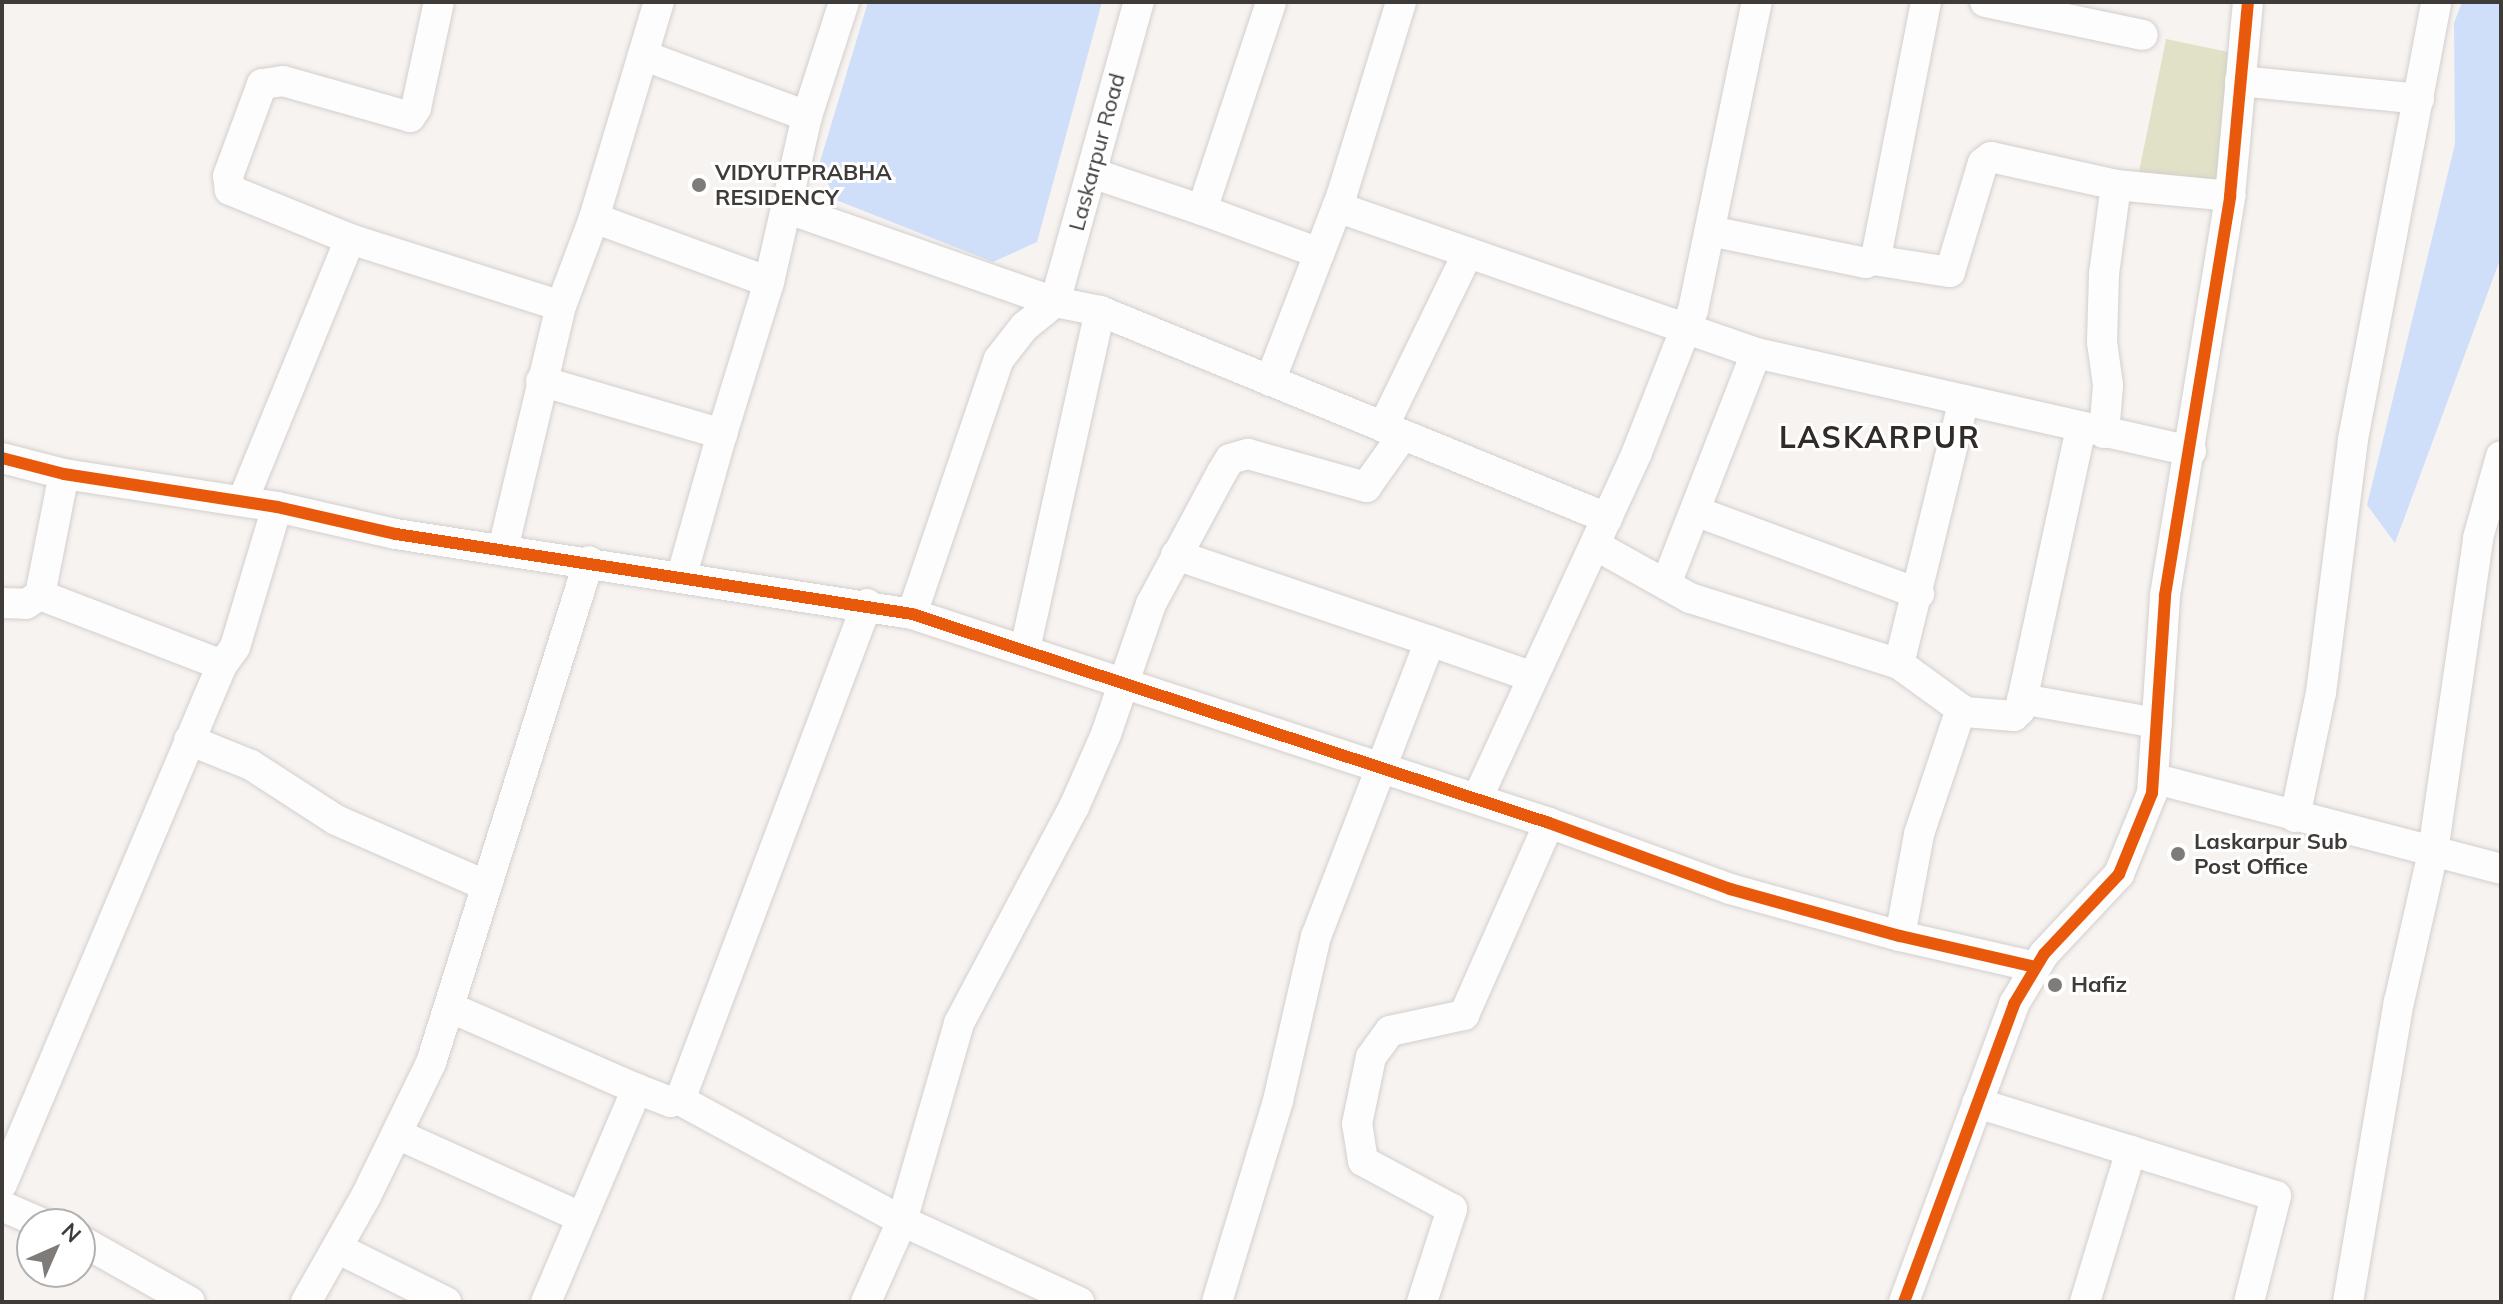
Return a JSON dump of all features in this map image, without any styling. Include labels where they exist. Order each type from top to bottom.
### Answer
[{"type":"street","points":[[439,2],[416,108],[410,117],[283,81],[262,84],[228,176],[230,190],[350,239],[561,306]]},
{"type":"street","points":[[503,549],[561,306],[594,218],[659,2]]},
{"type":"street","points":[[682,575],[769,282],[807,116],[844,2]]},
{"type":"street","name":"Laskarpur Road","points":[[1055,302],[1139,2]]},
{"type":"street","points":[[1202,210],[1271,2]]},
{"type":"street","points":[[1270,381],[1337,207],[1401,2]]},
{"type":"street","points":[[1477,799],[1607,518],[1686,328],[1710,231],[1757,2]]},
{"type":"street","points":[[1710,231],[1866,263],[1873,260],[1878,253],[1926,2]]},
{"type":"street","points":[[1985,2],[2143,35]]},
{"type":"street","points":[[1904,1302],[2009,1013],[2035,967],[2119,874],[2156,779],[2165,595],[2191,451],[2230,196],[2248,2]]},
{"type":"street","points":[[2295,817],[2321,693],[2353,439],[2436,2]]},
{"type":"street","points":[[645,56],[807,116]]},
{"type":"street","points":[[2240,81],[2419,99]]},
{"type":"street","points":[[1873,260],[1950,272],[1983,163],[1991,157],[2116,185],[2230,196]]},
{"type":"street","points":[[1092,173],[1319,253]]},
{"type":"street","points":[[1595,545],[1690,598],[1899,664],[1935,686],[1961,709],[2014,716],[2022,699],[2092,431],[2108,385],[2102,342],[2104,274],[2116,185]]},
{"type":"street","points":[[1337,207],[1756,353],[2191,451]]},
{"type":"street","points":[[786,208],[1055,302],[1100,311],[1607,518]]},
{"type":"street","points":[[594,218],[769,282]]},
{"type":"street","points":[[243,500],[350,239]]},
{"type":"street","points":[[866,1302],[902,1221],[950,1044],[1080,796],[1123,681],[1176,555],[1222,472],[1238,454],[1366,487],[1468,253]]},
{"type":"street","points":[[912,614],[994,368],[1011,341],[1055,302]]},
{"type":"street","points":[[1025,649],[1100,311]]},
{"type":"street","points":[[1666,584],[1756,353]]},
{"type":"street","points":[[541,381],[722,434]]},
{"type":"street","points":[[1899,664],[1919,594],[1964,400]]},
{"type":"street","points":[[2348,1302],[2399,1002],[2433,852],[2472,573],[2501,456]]},
{"type":"street","points":[[2,458],[64,474],[243,500],[396,534],[682,575],[912,614],[1549,823],[1730,889],[1900,936],[2035,967]]},
{"type":"street","points":[[2,603],[26,604],[40,595],[64,474]]},
{"type":"street","points":[[2,1184],[189,740],[222,665],[235,647],[277,507]]},
{"type":"street","points":[[1695,511],[1919,594]]},
{"type":"street","points":[[1176,555],[1533,677]]},
{"type":"street","points":[[306,1302],[426,1077],[589,561]]},
{"type":"street","points":[[40,595],[222,665]]},
{"type":"street","points":[[680,1100],[867,604]]},
{"type":"street","points":[[1217,1302],[1278,1101],[1316,936],[1430,641]]},
{"type":"street","points":[[2022,699],[2157,723]]},
{"type":"street","points":[[1900,936],[1919,834],[1961,709]]},
{"type":"street","points":[[189,740],[251,765],[336,820],[485,885]]},
{"type":"street","points":[[2156,779],[2501,869]]},
{"type":"street","points":[[1422,1302],[1452,1209],[1363,1161],[1357,1124],[1371,1057],[1390,1031],[1464,1015],[1549,823]]},
{"type":"street","points":[[449,1007],[637,1089],[671,1102],[680,1100],[902,1221],[1079,1302]]},
{"type":"street","points":[[546,1302],[637,1089]]},
{"type":"street","points":[[1977,1103],[2276,1196],[2249,1302]]},
{"type":"street","points":[[397,1134],[581,1217]]},
{"type":"street","points":[[2085,1302],[2131,1151]]},
{"type":"street","points":[[337,1248],[446,1302]]},
{"type":"street","points":[[96,1249],[190,1302]]},
{"type":"green space","points":[[2166,39],[2238,54],[2224,191],[2139,172]]},
{"type":"water","points":[[868,2],[1102,2],[1037,242],[993,262],[836,200],[819,165]]},
{"type":"water","points":[[2462,2],[2501,2],[2501,257],[2395,543],[2367,505],[2455,144],[2454,23]]},
{"type":"cycle path","points":[[1904,1302],[2014,1004],[2044,954],[2119,874],[2152,793],[2165,595],[2230,196],[2248,2]]},
{"type":"cycle path","points":[[2,458],[64,474],[277,507],[396,534],[912,614],[1549,823],[1730,889],[1900,936],[2035,967]]},
{"type":"place","name":"VIDYUTPRABHA RESIDENCY","points":[[699,185]]},
{"type":"place","name":"Laskarpur Sub Post Office","points":[[2178,854]]},
{"type":"place","name":"Hafiz","points":[[2055,985]]},
{"type":"district","name":"LASKARPUR","points":[[1880,437]]}]
